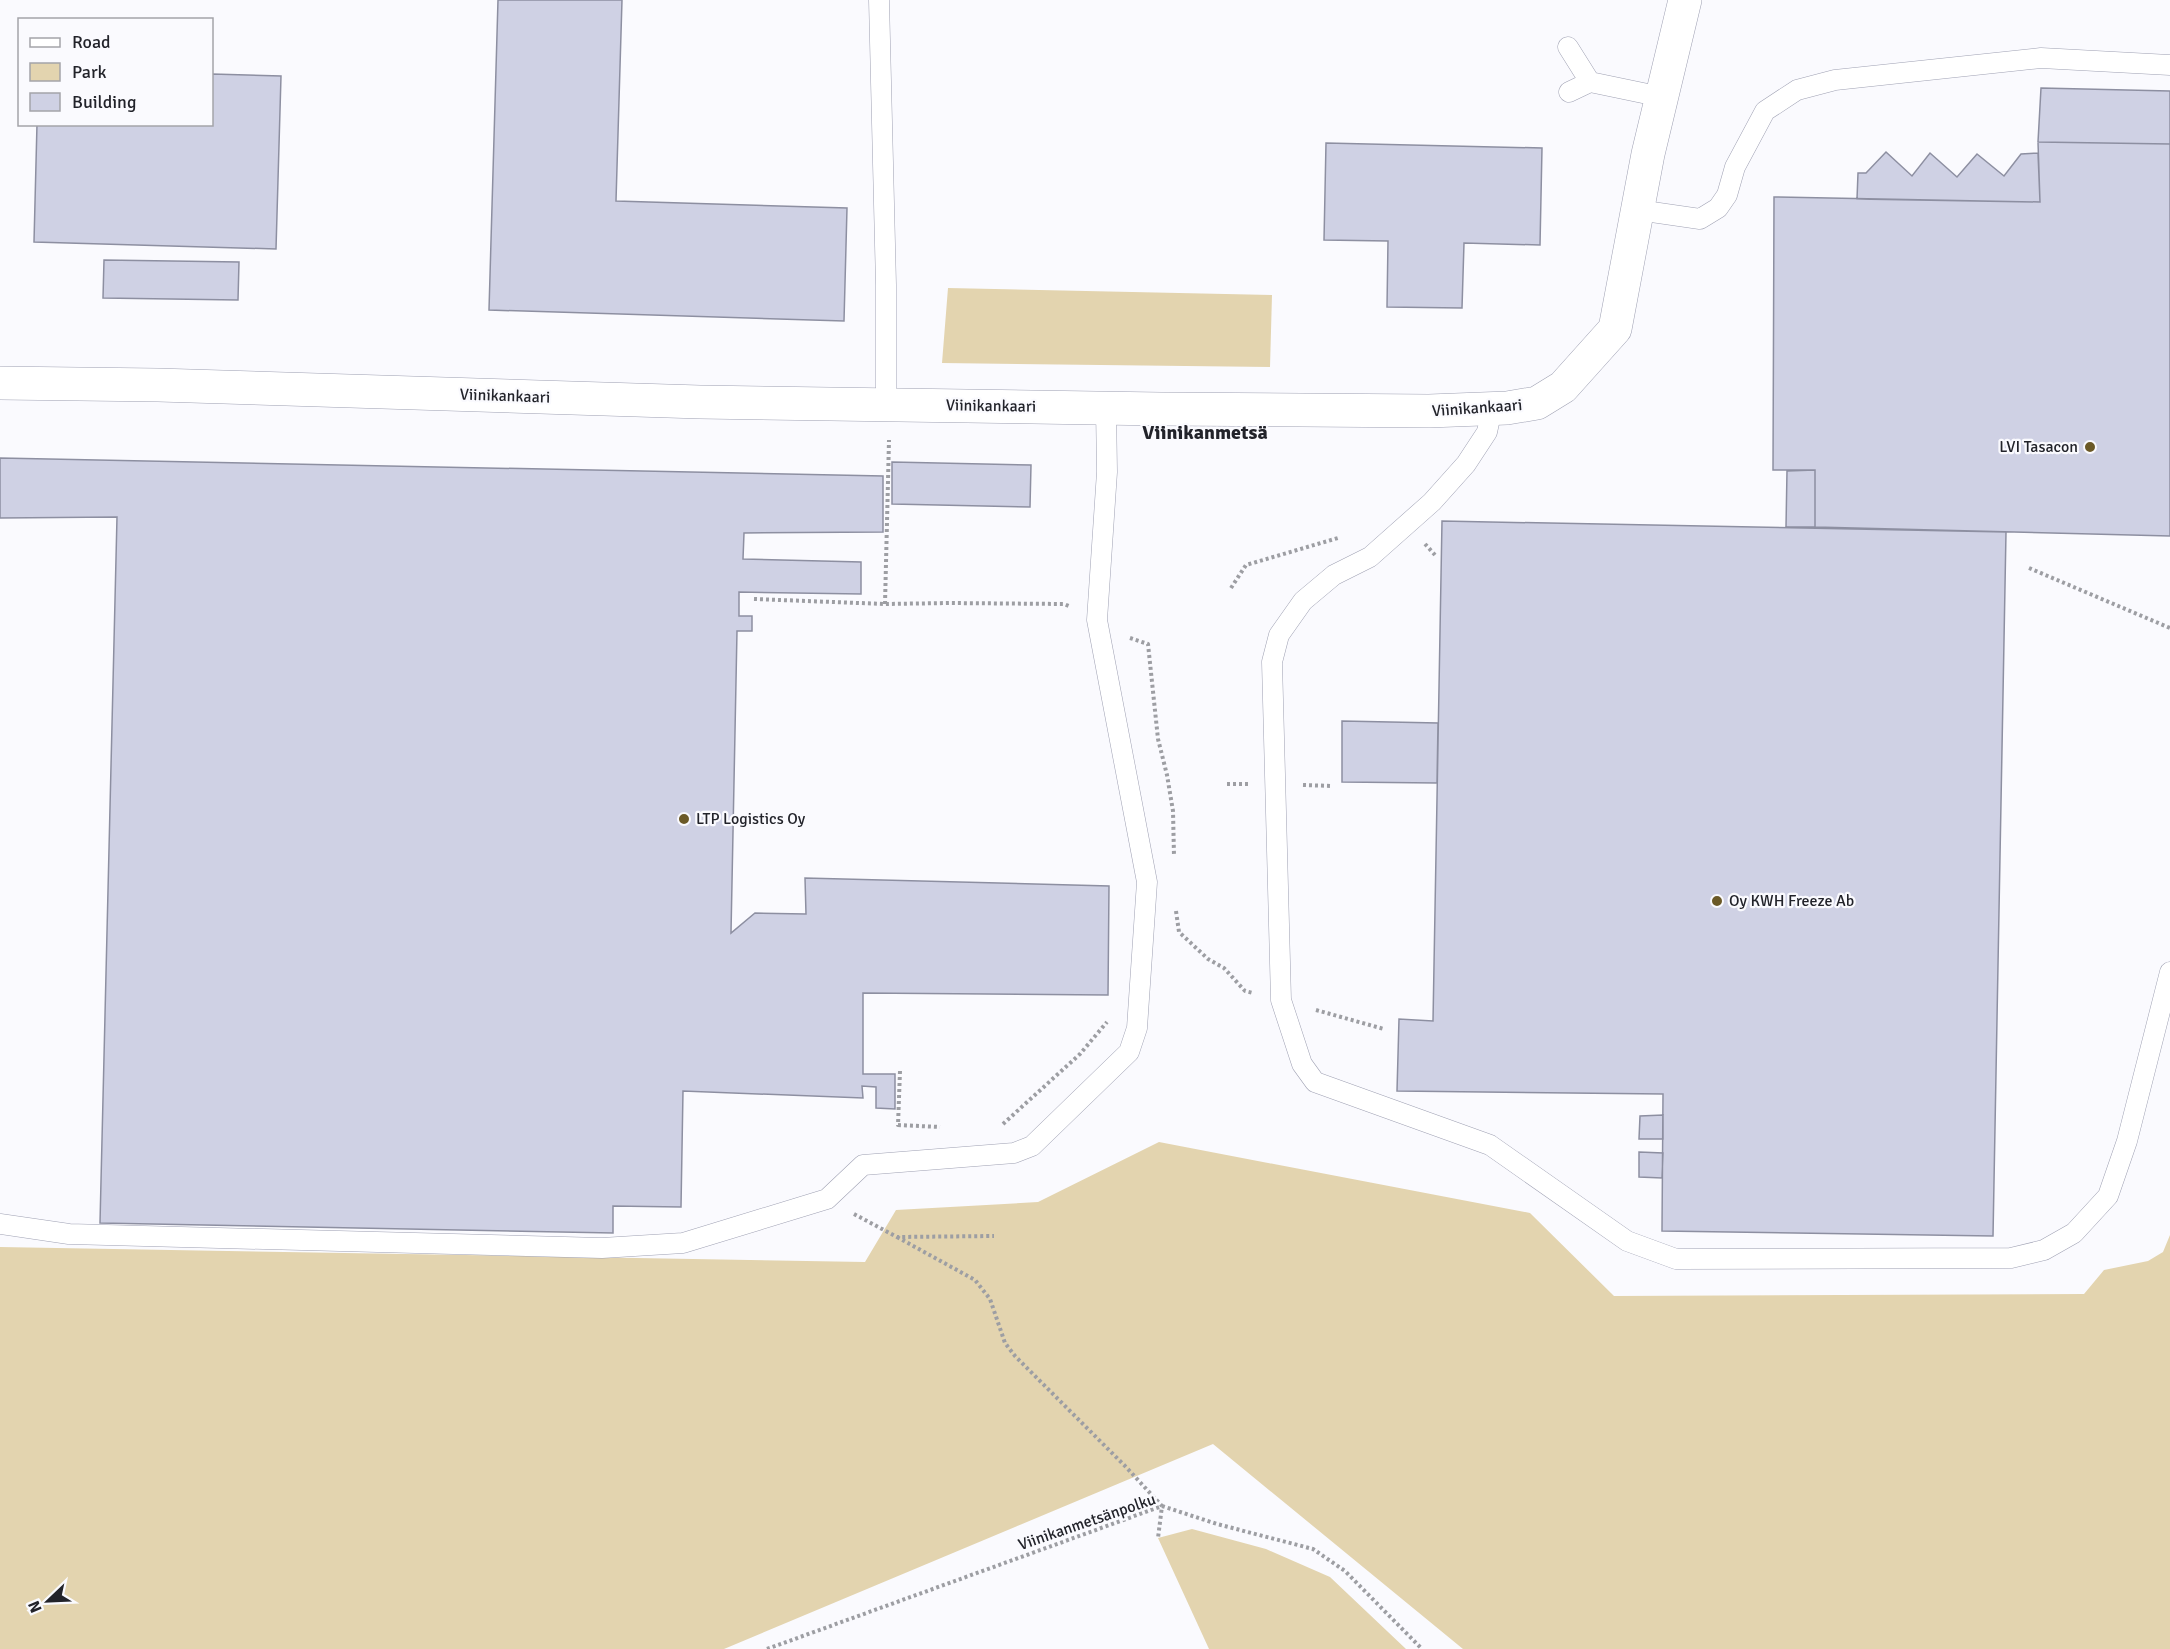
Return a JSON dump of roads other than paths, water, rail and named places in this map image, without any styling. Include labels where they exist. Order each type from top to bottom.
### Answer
[{"type":"street","name":"Viinikankaari","points":[[0,383],[158,385],[700,402],[1106,408],[1429,411],[1507,408],[1537,403],[1563,387],[1615,329],[1662,97],[1685,0]]},
{"type":"lane","points":[[879,0],[886,285],[886,404]]},
{"type":"lane","points":[[1568,47],[1590,82]]},
{"type":"lane","points":[[1638,210],[1700,219],[1718,208],[1727,195],[1735,167],[1765,111],[1797,90],[1835,80],[2041,58],[2170,65]]},
{"type":"lane","points":[[1569,92],[1590,82],[1662,97]]},
{"type":"lane","points":[[0,1224],[69,1234],[602,1248],[683,1243],[827,1199],[863,1165],[1014,1153],[1032,1146],[1129,1052],[1137,1028],[1147,882],[1097,620],[1107,472],[1106,408]]},
{"type":"lane","points":[[1492,409],[1487,432],[1466,464],[1432,502],[1370,557],[1334,575],[1303,602],[1279,634],[1272,662],[1281,1000],[1302,1064],[1315,1082],[1490,1145],[1627,1241],[1676,1259],[2011,1258],[2044,1250],[2074,1233],[2108,1196],[2127,1141],[2170,972]]},
{"type":"place","name":"LVI Tasacon","points":[[2090,447]]},
{"type":"place","name":"LTP Logistics Oy","points":[[684,819]]},
{"type":"place","name":"Oy KWH Freeze Ab","points":[[1717,901]]},
{"type":"district","name":"Viinikanmetsä","points":[[1205,432]]}]
